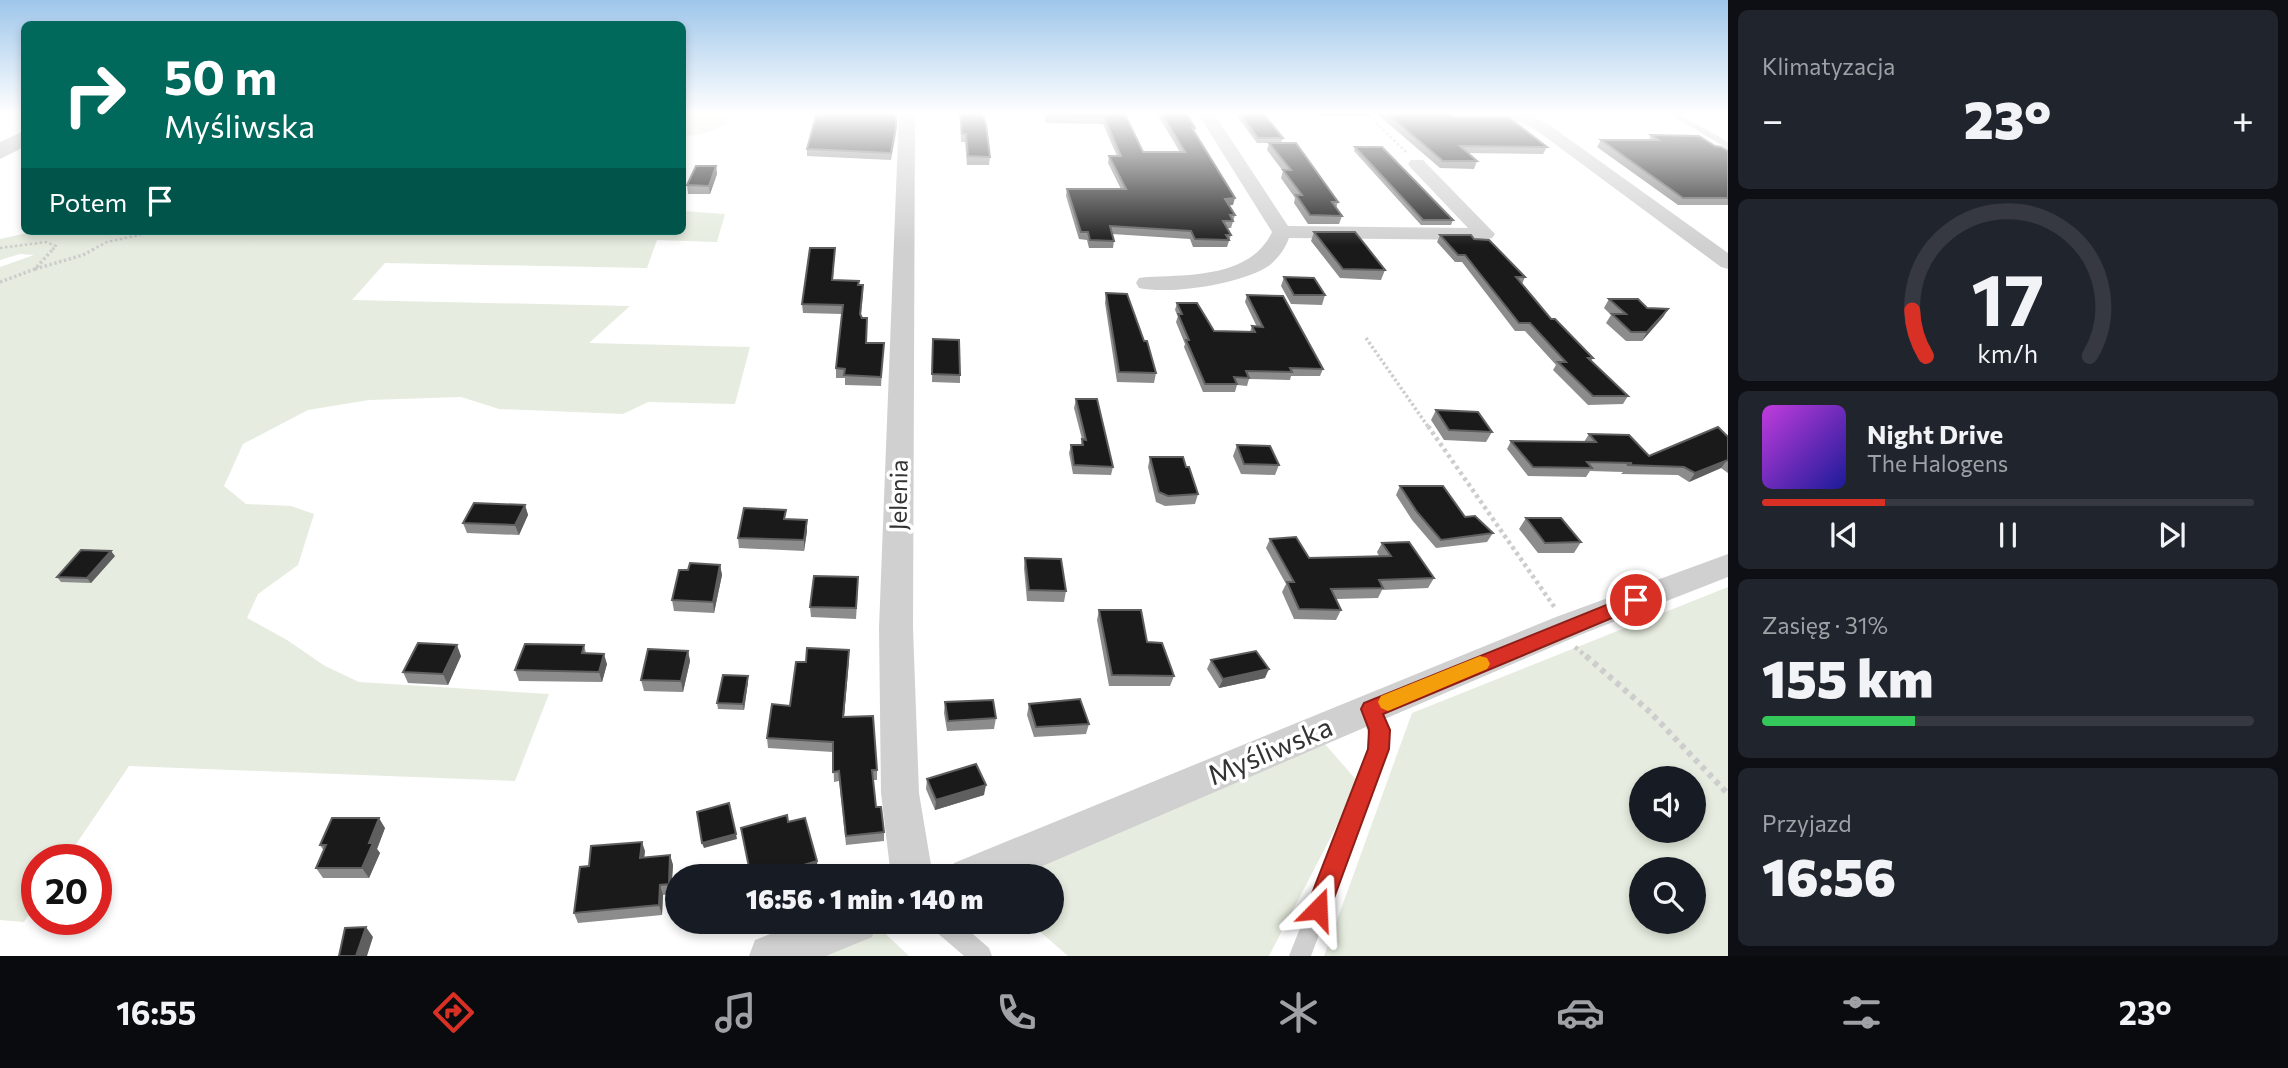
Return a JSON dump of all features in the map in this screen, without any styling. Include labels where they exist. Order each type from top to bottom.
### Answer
[{"type":"street","name":"Jelenia","points":[[906,157],[896,628],[900,793],[910,864]]},
{"type":"street","points":[[1147,284],[1223,277],[1258,264],[1279,244],[1282,232],[1234,157]]},
{"type":"street","points":[[1583,157],[1728,263]]},
{"type":"street","points":[[1282,232],[1485,234],[1417,164]]},
{"type":"street","name":"Myśliwska","points":[[1000,864],[1562,629],[1728,565]]},
{"type":"street","points":[[771,956],[827,934]]},
{"type":"lane","points":[[1300,956],[1379,749],[1379,730],[1371,709]]},
{"type":"lane","points":[[956,934],[981,956]]},
{"type":"path","points":[[1410,157],[1417,164]]},
{"type":"path","points":[[0,282],[83,256],[107,242],[139,235]]},
{"type":"path","points":[[0,248],[52,244],[56,246],[35,270]]},
{"type":"path","points":[[1366,338],[1562,629],[1650,712],[1728,794]]},
{"type":"shaded area","points":[[686,211],[725,214],[717,242],[657,240],[647,268],[385,263],[352,300],[630,306],[589,343],[750,347],[735,404],[648,402],[623,414],[499,409],[461,397],[369,400],[308,410],[243,444],[224,486],[246,504],[291,506],[314,514],[298,565],[258,594],[247,618],[287,640],[325,666],[359,682],[549,694],[515,781],[129,766],[76,844],[21,844],[21,922],[0,920],[0,267],[34,255],[20,254],[0,260],[0,239],[21,234],[686,235]]},
{"type":"shaded area","points":[[1728,587],[1728,956],[1324,956],[1412,713]]},
{"type":"shaded area","points":[[1324,743],[1359,783],[1269,956],[1068,956],[1043,934],[1064,934],[1064,864],[1037,864]]},
{"type":"shaded area","points":[[839,934],[886,934],[909,956],[777,956]]},
{"type":"building","points":[[1109,157],[1210,157],[1235,198],[1225,199],[1235,215],[1230,215],[1233,221],[1223,221],[1231,235],[1226,235],[1229,240],[1195,239],[1191,231],[1110,226],[1114,241],[1090,240],[1088,232],[1081,232],[1067,189],[1126,189]]},
{"type":"building","points":[[1280,157],[1306,157],[1338,202],[1332,202],[1342,216],[1310,215],[1296,195],[1302,195],[1283,170],[1291,170]]},
{"type":"building","points":[[1364,157],[1391,157],[1453,220],[1423,220]]},
{"type":"building","points":[[1438,157],[1472,157],[1477,161],[1443,161]]},
{"type":"building","points":[[1624,157],[1728,157],[1728,198],[1683,198]]},
{"type":"building","points":[[696,166],[716,166],[709,186],[687,185]]},
{"type":"building","points":[[1314,232],[1355,232],[1385,270],[1343,269]]},
{"type":"building","points":[[1440,235],[1471,235],[1474,239],[1489,240],[1525,277],[1516,277],[1551,319],[1555,319],[1593,358],[1588,358],[1628,396],[1593,396],[1558,362],[1566,362],[1530,323],[1519,323],[1465,255],[1458,255]]},
{"type":"building","points":[[810,248],[835,248],[832,280],[859,281],[858,285],[863,285],[860,314],[862,318],[867,318],[866,343],[884,343],[881,377],[844,375],[845,369],[836,368],[843,305],[802,304]]},
{"type":"building","points":[[1284,277],[1314,278],[1325,295],[1294,295]]},
{"type":"building","points":[[1106,293],[1127,294],[1144,341],[1147,341],[1156,373],[1119,372]]},
{"type":"building","points":[[1247,295],[1283,296],[1323,369],[1290,368],[1292,372],[1246,371],[1249,378],[1234,377],[1237,384],[1205,384],[1186,340],[1189,340],[1178,314],[1182,314],[1177,303],[1197,303],[1214,331],[1255,332],[1252,326],[1263,327]]},
{"type":"building","points":[[1609,299],[1638,299],[1647,308],[1668,309],[1647,332],[1631,332],[1612,314],[1626,314]]},
{"type":"building","points":[[933,339],[959,340],[960,375],[932,374]]},
{"type":"building","points":[[1076,399],[1097,399],[1113,467],[1074,465],[1071,445],[1083,445],[1082,439],[1086,440]]},
{"type":"building","points":[[1436,410],[1478,412],[1492,432],[1449,430]]},
{"type":"building","points":[[1718,427],[1728,437],[1728,460],[1695,473],[1684,467],[1627,465],[1632,463],[1587,462],[1592,468],[1533,467],[1511,441],[1596,442],[1589,434],[1629,435],[1649,456]]},
{"type":"building","points":[[1237,445],[1270,446],[1279,465],[1244,464]]},
{"type":"building","points":[[1150,457],[1183,457],[1198,494],[1168,496],[1159,492]]},
{"type":"building","points":[[1400,486],[1443,486],[1465,517],[1475,516],[1493,533],[1441,540],[1417,512]]},
{"type":"building","points":[[474,503],[525,505],[515,525],[463,523]]},
{"type":"building","points":[[744,508],[786,510],[784,519],[807,520],[804,540],[738,538]]},
{"type":"building","points":[[1526,518],[1561,518],[1581,542],[1545,543]]},
{"type":"building","points":[[1296,537],[1309,558],[1391,556],[1382,543],[1409,542],[1434,578],[1379,580],[1383,588],[1331,589],[1341,610],[1299,609],[1287,582],[1294,582],[1270,539]]},
{"type":"building","points":[[81,550],[111,551],[87,578],[57,577]]},
{"type":"building","points":[[1025,558],[1061,559],[1066,591],[1029,590]]},
{"type":"building","points":[[690,563],[720,565],[713,602],[672,600],[679,570],[688,570]]},
{"type":"building","points":[[814,576],[858,577],[856,608],[810,607]]},
{"type":"building","points":[[1099,610],[1141,610],[1147,642],[1162,643],[1174,676],[1112,675]]},
{"type":"building","points":[[418,643],[457,645],[443,674],[403,672]]},
{"type":"building","points":[[525,644],[584,645],[582,653],[604,654],[599,672],[515,670]]},
{"type":"building","points":[[807,648],[849,650],[843,717],[873,716],[877,770],[872,770],[876,807],[881,807],[884,832],[846,836],[839,771],[833,772],[833,742],[767,738],[772,704],[790,706],[796,662],[806,662]]},
{"type":"building","points":[[648,649],[688,651],[681,681],[641,680]]},
{"type":"building","points":[[1256,651],[1269,669],[1223,679],[1211,660]]},
{"type":"building","points":[[723,675],[748,676],[743,704],[717,703]]},
{"type":"building","points":[[1080,699],[1089,724],[1036,727],[1029,704]]},
{"type":"building","points":[[993,700],[996,718],[948,721],[945,702]]},
{"type":"building","points":[[976,764],[986,785],[936,800],[927,779]]},
{"type":"building","points":[[729,803],[736,834],[702,843],[697,812]]},
{"type":"building","points":[[787,815],[788,822],[805,818],[817,861],[807,864],[748,864],[741,828]]},
{"type":"building","points":[[332,818],[379,818],[369,843],[373,843],[362,868],[316,868],[326,845],[320,845]]},
{"type":"building","points":[[642,842],[640,858],[670,855],[670,864],[665,864],[665,884],[660,885],[659,905],[574,913],[580,867],[589,866],[591,846]]},
{"type":"building","points":[[366,927],[356,956],[339,956],[345,928]]},
{"type":"slow traffic","points":[[1388,702],[1480,664]]},
{"type":"route","points":[[1318,909],[1379,749],[1379,730],[1371,709],[1636,600]]}]
